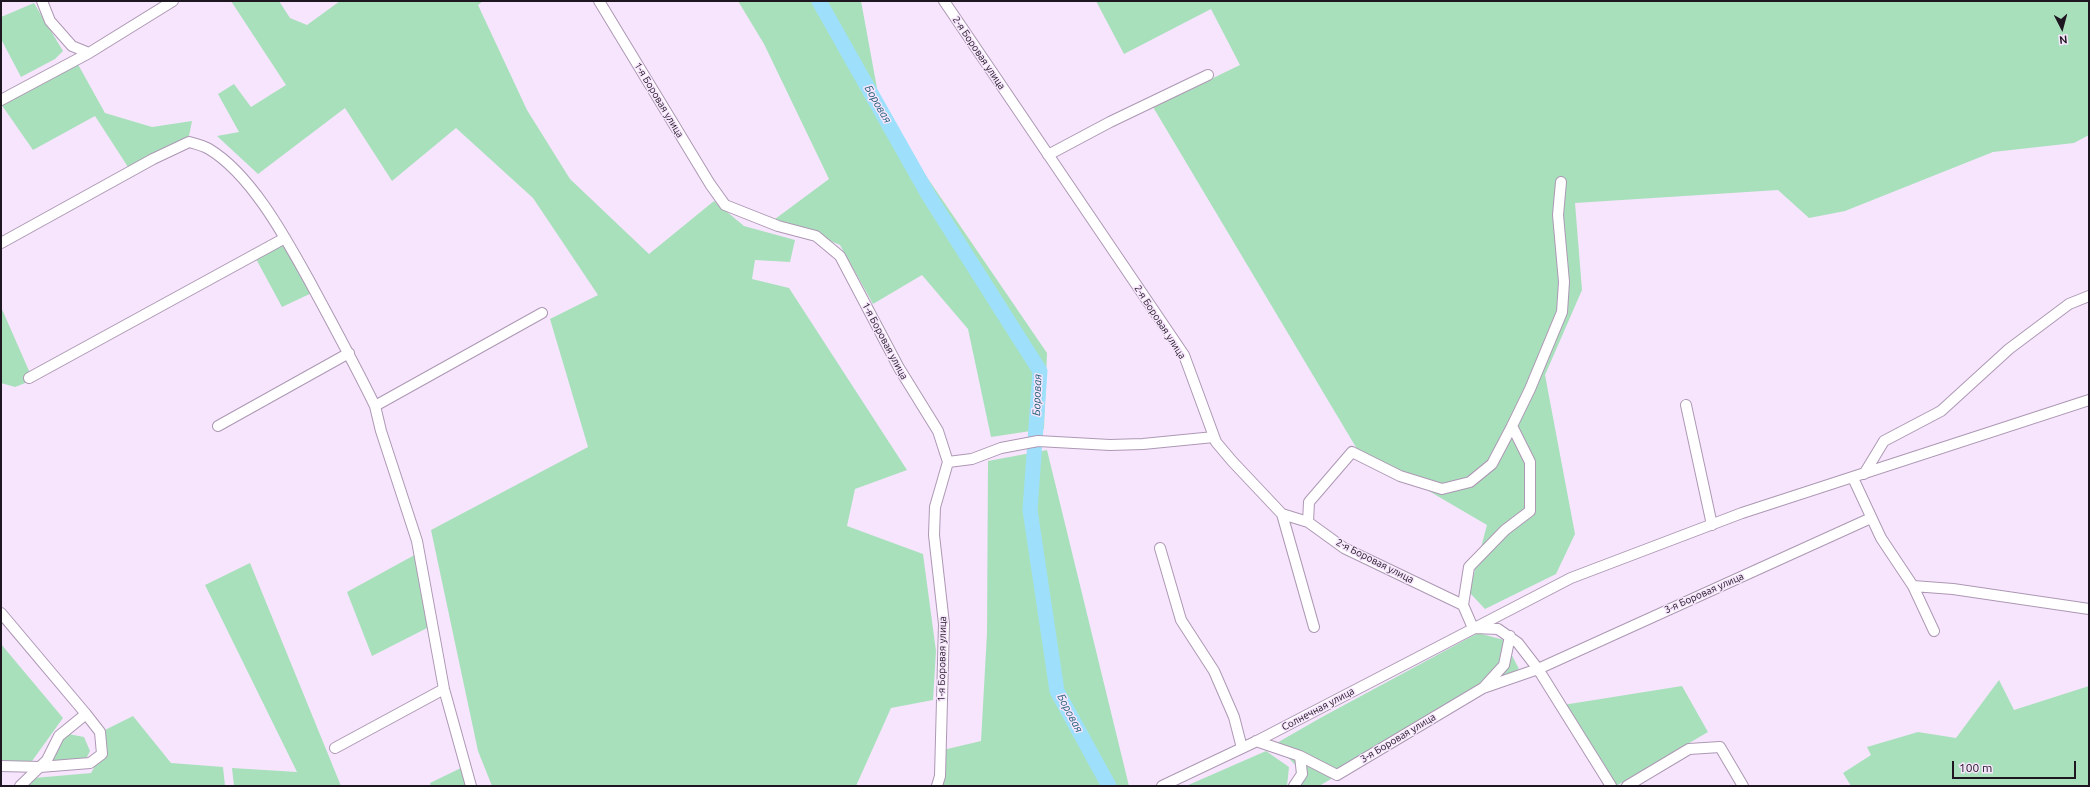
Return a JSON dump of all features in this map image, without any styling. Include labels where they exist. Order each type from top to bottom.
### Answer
[{"type":"street","points":[[42,1],[50,21],[72,46],[89,53]]},
{"type":"street","points":[[1,100],[89,53],[173,1]]},
{"type":"street","name":"1-я Боровая улица","points":[[599,1],[710,184],[725,205],[778,226],[816,236],[840,256],[899,368],[938,431],[948,462],[935,507],[934,535],[944,624],[938,781]]},
{"type":"street","name":"2-я Боровая улица","points":[[944,1],[1184,355],[1216,442],[1232,461],[1282,514],[1308,522],[1344,548],[1463,605]]},
{"type":"street","points":[[1048,155],[1110,122],[1208,75]]},
{"type":"street","points":[[1,243],[153,159],[189,142],[209,149],[226,162],[252,189],[285,238],[349,353],[375,406],[381,431],[417,540],[444,689],[471,786]]},
{"type":"street","points":[[1308,522],[1309,502],[1352,452],[1400,476],[1442,489],[1470,482],[1492,464],[1530,389],[1562,312],[1564,282],[1558,215],[1561,182]]},
{"type":"street","points":[[30,378],[285,238]]},
{"type":"street","points":[[1864,474],[1884,440],[1941,411],[2009,348],[2069,304],[2089,296]]},
{"type":"street","points":[[375,406],[542,313]]},
{"type":"street","points":[[218,426],[349,353]]},
{"type":"street","name":"Солнечная улица","points":[[1162,786],[1256,741],[1571,578],[1742,513],[2089,400]]},
{"type":"street","points":[[1686,405],[1712,525]]},
{"type":"street","points":[[1512,426],[1530,462],[1530,511],[1505,530],[1469,567],[1463,605],[1473,628],[1498,629],[1510,636],[1538,668],[1611,786]]},
{"type":"street","points":[[948,462],[972,459],[1001,448],[1038,441],[1110,445],[1143,444],[1214,436]]},
{"type":"street","points":[[1853,478],[1881,538],[1913,586],[1934,631]]},
{"type":"street","points":[[1282,514],[1314,627]]},
{"type":"street","name":"3-я Боровая улица","points":[[1256,741],[1300,756],[1337,775],[1483,688],[1538,668],[1871,518]]},
{"type":"street","points":[[1160,548],[1181,620],[1214,671],[1234,717],[1242,748]]},
{"type":"street","points":[[1913,586],[1953,589],[2089,609]]},
{"type":"street","points":[[1,613],[100,732],[102,754],[90,763],[40,767],[1,766]]},
{"type":"street","name":"3-я Боровая улица","points":[[1483,688],[1504,666],[1510,636]]},
{"type":"street","points":[[335,748],[444,689]]},
{"type":"street","points":[[20,786],[47,760],[59,736],[86,714]]},
{"type":"street","points":[[1627,786],[1689,749],[1720,747],[1743,786]]},
{"type":"street","points":[[1294,786],[1302,774],[1300,756]]},
{"type":"street","points":[[938,781],[945,786]]},
{"type":"green space","points":[[231,1],[279,1],[290,18],[307,25],[340,1],[483,1],[478,5],[527,110],[570,179],[649,254],[714,201],[744,226],[795,240],[790,262],[755,260],[752,279],[789,288],[907,470],[855,489],[847,526],[923,554],[936,651],[933,700],[891,708],[856,786],[492,786],[478,751],[431,530],[588,447],[550,319],[598,295],[533,198],[456,128],[392,181],[345,108],[258,174],[217,136],[239,132],[218,94],[234,84],[251,107],[286,85]]},
{"type":"green space","points":[[738,1],[861,1],[881,110],[1047,353],[1044,429],[991,437],[968,329],[922,275],[873,304],[840,245],[798,227],[771,222],[829,179],[764,44]]},
{"type":"green space","points":[[1096,1],[2089,1],[2089,135],[2074,143],[1993,152],[1845,211],[1809,218],[1778,190],[1575,203],[1582,290],[1545,375],[1575,534],[1556,574],[1485,609],[1469,592],[1487,525],[1357,449],[1153,107],[1240,65],[1211,9],[1124,54]]},
{"type":"green space","points":[[34,3],[63,51],[55,59],[21,77],[1,39],[1,17]]},
{"type":"green space","points":[[75,59],[105,113],[152,127],[192,121],[189,136],[128,167],[95,116],[33,150],[1,104]]},
{"type":"green space","points":[[289,243],[316,291],[282,307],[255,257]]},
{"type":"green space","points":[[1,307],[33,380],[15,387],[1,383]]},
{"type":"green space","points":[[1047,450],[1129,786],[940,786],[943,750],[981,741],[987,633],[988,461]]},
{"type":"green space","points":[[420,552],[435,624],[372,656],[347,592]]},
{"type":"green space","points":[[250,563],[341,786],[234,786],[232,768],[297,772],[205,585]]},
{"type":"green space","points":[[1478,633],[1504,640],[1519,669],[1319,786],[1295,786],[1301,771],[1275,744]]},
{"type":"green space","points":[[1,644],[63,718],[27,768],[1,767]]},
{"type":"green space","points":[[1999,680],[2014,710],[2089,686],[2089,786],[1851,786],[1843,773],[1871,755],[1867,747],[1918,732],[1956,738]]},
{"type":"green space","points":[[1682,686],[1708,732],[1616,786],[1563,705]]},
{"type":"green space","points":[[133,716],[171,763],[223,767],[225,786],[25,786],[34,778],[91,773],[103,752],[103,731]]},
{"type":"green space","points":[[63,733],[84,737],[90,751],[85,761],[41,766]]},
{"type":"green space","points":[[1266,751],[1289,767],[1287,786],[1186,786]]},
{"type":"green space","points":[[463,767],[471,786],[431,786],[430,783]]},
{"type":"waterway","name":"Боровая","points":[[819,1],[929,196],[1040,371],[1030,510],[1057,691],[1109,786]]}]
